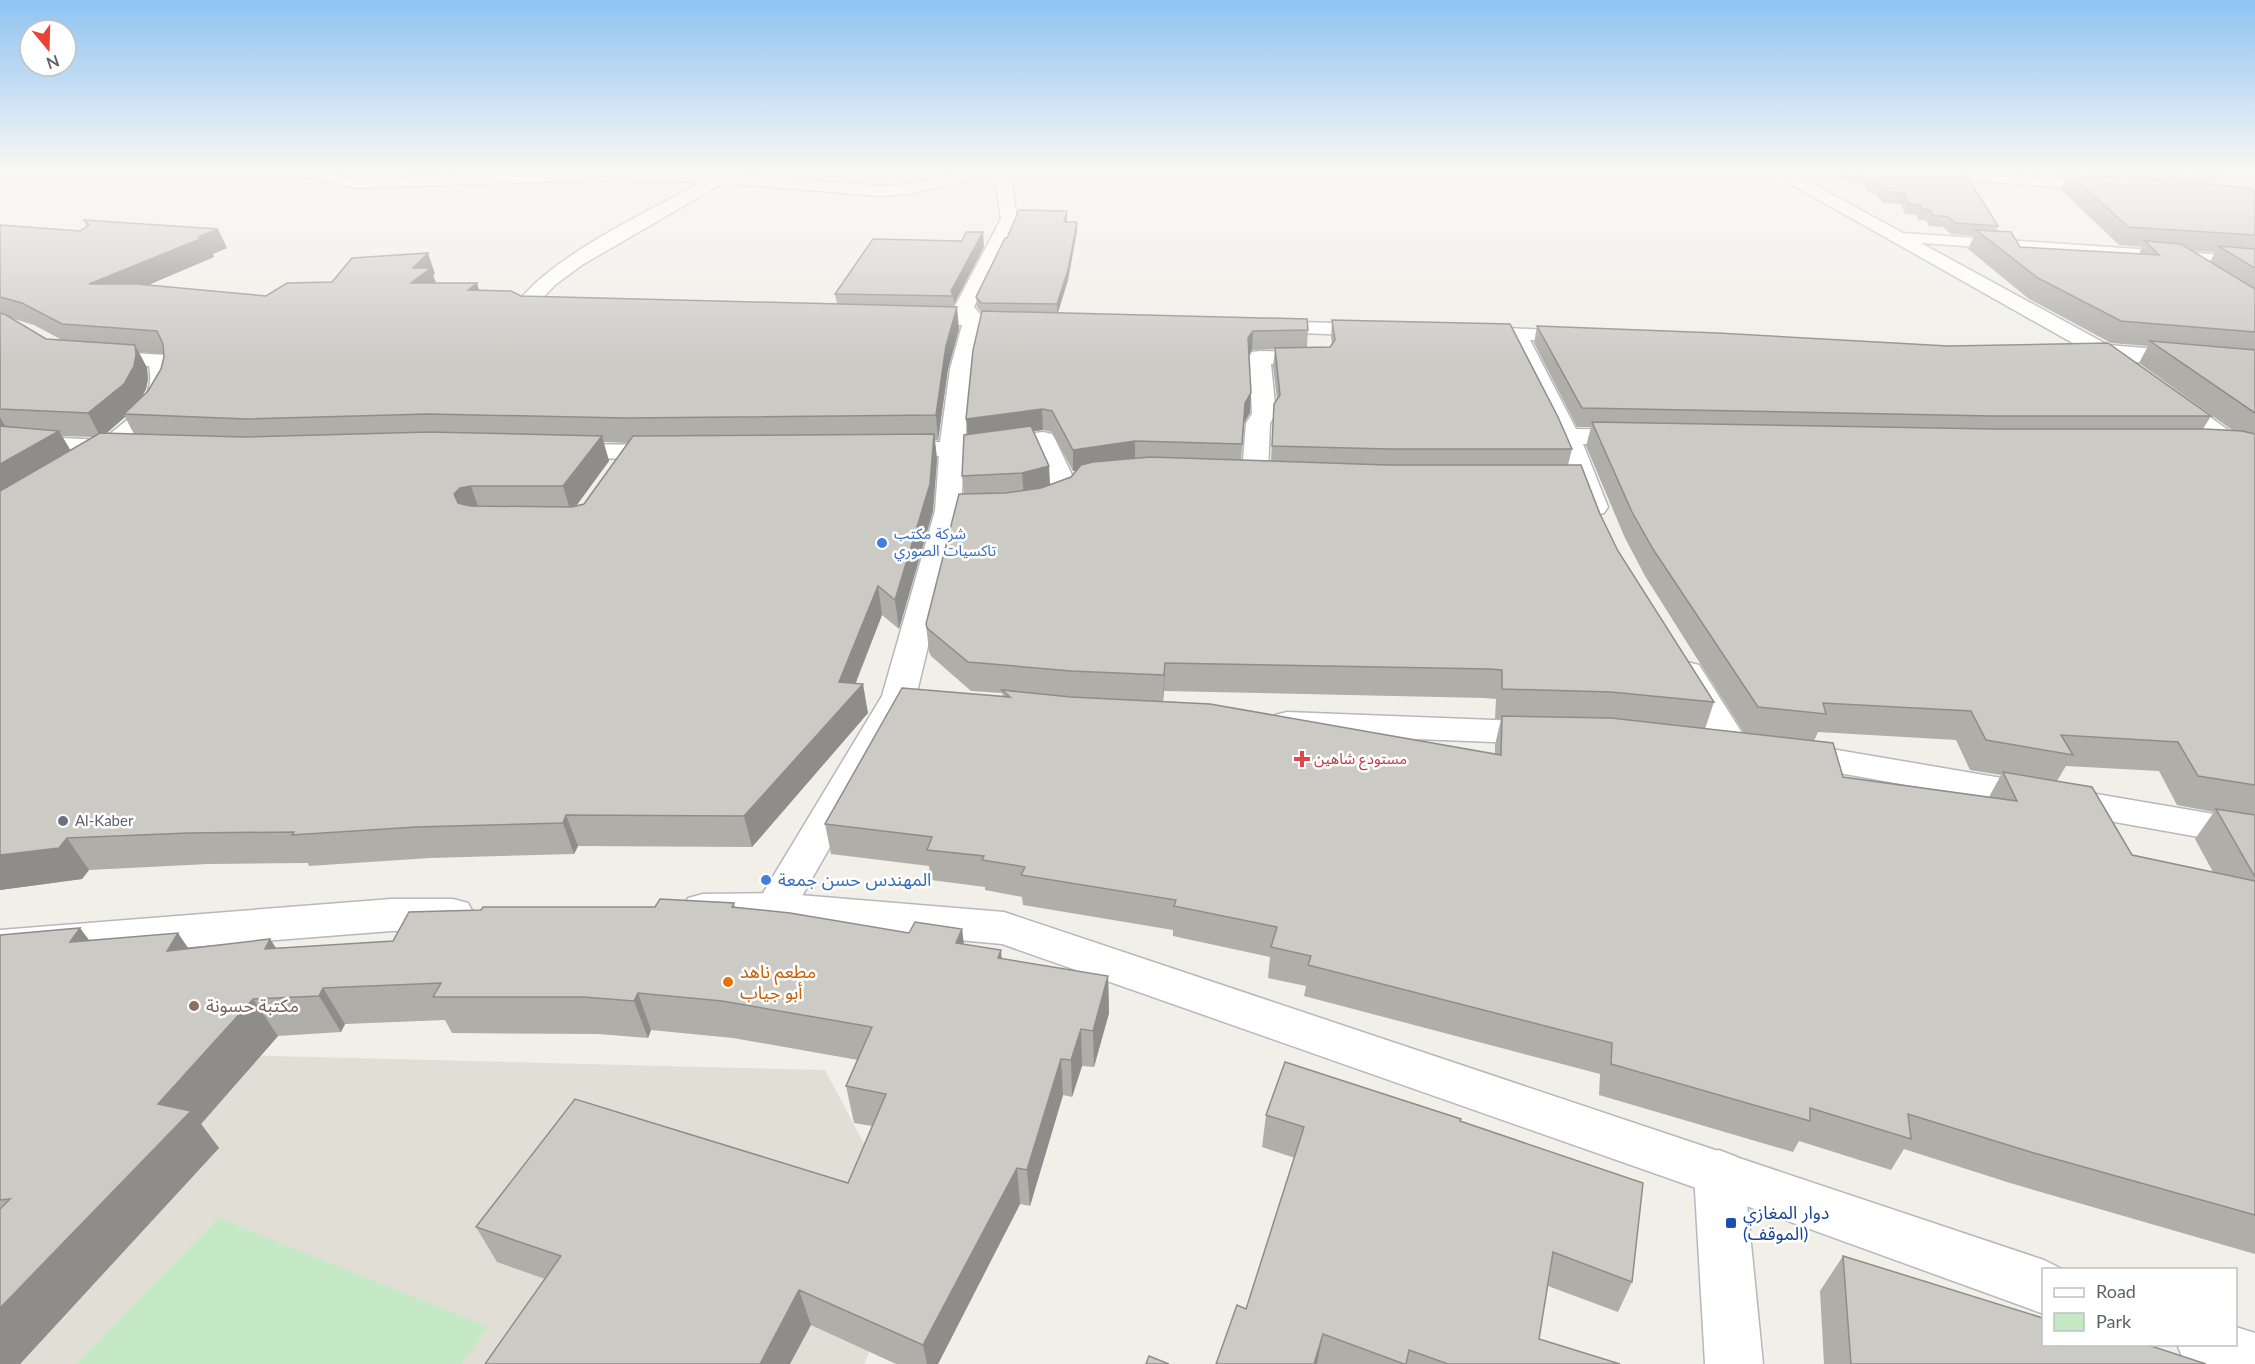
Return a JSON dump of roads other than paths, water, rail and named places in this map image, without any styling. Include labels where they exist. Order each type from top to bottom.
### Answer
[{"type":"street","points":[[582,312],[537,311],[528,309],[526,305],[536,292],[568,266],[617,236]]},
{"type":"street","points":[[974,319],[964,308],[1001,236]]},
{"type":"street","points":[[1898,237],[2255,262]]},
{"type":"street","points":[[1898,237],[2105,351],[2132,370]]},
{"type":"street","points":[[2175,256],[2205,275]]},
{"type":"street","points":[[891,318],[1044,321]]},
{"type":"street","points":[[775,908],[899,696],[959,511],[952,448],[961,369],[974,319]]},
{"type":"street","points":[[1241,327],[1395,330]]},
{"type":"street","points":[[1255,474],[1258,423],[1264,414],[1260,357],[1320,358],[1317,328]]},
{"type":"street","points":[[1452,332],[1597,337]]},
{"type":"street","points":[[1516,334],[1568,436],[1573,480],[1605,529]]},
{"type":"street","points":[[2058,352],[2105,351],[2255,364]]},
{"type":"street","points":[[69,471],[108,448],[155,406],[164,376],[158,360],[79,356]]},
{"type":"street","points":[[2159,390],[2244,449],[2255,462]]},
{"type":"street","points":[[1568,436],[1662,437]]},
{"type":"street","points":[[869,449],[965,449],[1043,439],[1054,493],[1091,477],[1131,474]]},
{"type":"street","points":[[9,442],[43,446],[142,449]]},
{"type":"street","points":[[2191,444],[2244,449]]},
{"type":"street","points":[[540,450],[691,452]]},
{"type":"street","points":[[612,479],[631,452]]},
{"type":"street","points":[[1671,648],[1733,747]]},
{"type":"street","points":[[899,696],[934,700]]},
{"type":"street","points":[[1260,722],[1459,731],[1578,733]]},
{"type":"street","points":[[1689,743],[1820,758],[2255,834]]},
{"type":"street","points":[[659,910],[775,908],[1004,928],[1719,1173],[2042,1287]]},
{"type":"street","points":[[0,946],[391,915],[496,913]]},
{"type":"street","points":[[1719,1173],[1734,1364]]},
{"type":"street","points":[[2211,1346],[2255,1362]]},
{"type":"place","name":"شركة مكتب تاكسيات الصوري","points":[[882,543]]},
{"type":"place","name":"مستودع شاهين","points":[[1302,759]]},
{"type":"place","name":"Al-Kaber","points":[[63,821]]},
{"type":"place","name":"المهندس حسن جمعة","points":[[766,880]]},
{"type":"place","name":"مطعم ناهد أبو جياب","points":[[728,982]]},
{"type":"place","name":"مكتبة حسونة","points":[[194,1006]]},
{"type":"place","name":"دوار المغازي (الموقف)","points":[[1731,1223]]}]
